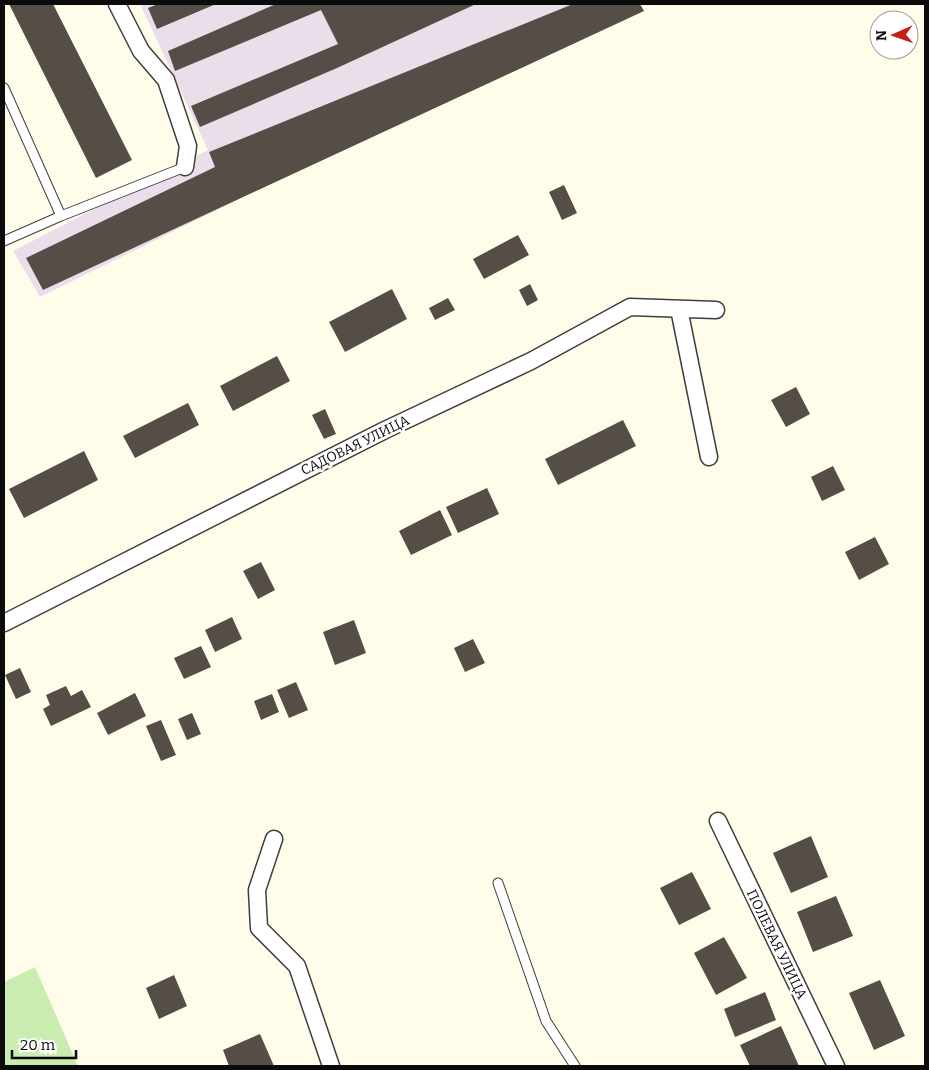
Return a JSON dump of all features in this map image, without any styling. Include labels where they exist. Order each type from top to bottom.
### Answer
[{"type":"street","points":[[118,4],[141,52],[166,80],[188,146],[185,167]]},
{"type":"street","name":"САДОВАЯ УЛИЦА","points":[[4,622],[385,430],[531,361],[630,307],[716,310]]},
{"type":"street","points":[[679,309],[709,457]]},
{"type":"street","name":"ПОЛЕВАЯ УЛИЦА","points":[[718,821],[836,1066]]},
{"type":"street","points":[[274,839],[257,890],[259,928],[297,966],[331,1066]]},
{"type":"lane","points":[[4,88],[61,216]]},
{"type":"lane","points":[[4,241],[61,216],[185,167]]},
{"type":"lane","points":[[498,883],[546,1021],[575,1066]]},
{"type":"shaded area","points":[[140,4],[636,4],[40,297],[13,251],[208,150]]},
{"type":"green space","points":[[35,967],[78,1066],[4,1066],[4,982]]},
{"type":"building","points":[[9,4],[53,4],[132,160],[96,178]]},
{"type":"building","points":[[158,4],[216,4],[157,29],[148,8]]},
{"type":"building","points":[[276,4],[476,4],[337,68],[200,127],[191,106],[338,44],[321,10],[175,71],[168,51]]},
{"type":"building","points":[[573,4],[640,4],[644,11],[43,290],[26,258],[215,167],[209,152]]},
{"type":"building","points":[[564,185],[577,213],[562,220],[549,192]]},
{"type":"building","points":[[518,235],[529,255],[484,279],[473,259]]},
{"type":"building","points":[[530,284],[538,300],[527,306],[519,290]]},
{"type":"building","points":[[392,289],[407,319],[345,352],[329,322]]},
{"type":"building","points":[[448,298],[455,310],[435,320],[429,308]]},
{"type":"building","points":[[277,356],[290,381],[233,411],[220,386]]},
{"type":"building","points":[[796,387],[810,414],[786,427],[771,400]]},
{"type":"building","points":[[188,403],[199,425],[135,458],[123,436]]},
{"type":"building","points":[[325,409],[336,434],[324,439],[312,415]]},
{"type":"building","points":[[623,420],[636,446],[558,485],[545,459]]},
{"type":"building","points":[[84,451],[98,480],[24,518],[9,489]]},
{"type":"building","points":[[833,466],[845,490],[822,501],[811,477]]},
{"type":"building","points":[[487,488],[499,514],[458,533],[446,507]]},
{"type":"building","points":[[440,510],[452,535],[411,555],[399,531]]},
{"type":"building","points":[[875,537],[889,564],[859,580],[845,552]]},
{"type":"building","points":[[261,562],[275,590],[258,599],[243,571]]},
{"type":"building","points":[[232,617],[242,639],[215,652],[205,630]]},
{"type":"building","points":[[354,620],[366,653],[335,665],[323,632]]},
{"type":"building","points":[[473,639],[485,663],[465,672],[454,648]]},
{"type":"building","points":[[201,646],[211,667],[184,679],[174,658]]},
{"type":"building","points":[[20,668],[31,692],[16,699],[5,675]]},
{"type":"building","points":[[296,682],[308,710],[289,718],[277,690]]},
{"type":"building","points":[[66,686],[71,696],[82,690],[91,707],[51,726],[43,709],[50,705],[46,695]]},
{"type":"building","points":[[135,693],[146,716],[108,735],[97,713]]},
{"type":"building","points":[[272,694],[279,712],[261,720],[254,701]]},
{"type":"building","points":[[192,713],[201,734],[187,740],[178,719]]},
{"type":"building","points":[[161,720],[176,755],[161,761],[146,726]]},
{"type":"building","points":[[811,836],[828,877],[791,893],[773,853]]},
{"type":"building","points":[[692,872],[711,909],[679,925],[660,888]]},
{"type":"building","points":[[836,896],[853,936],[813,952],[797,912]]},
{"type":"building","points":[[724,937],[747,978],[716,995],[694,953]]},
{"type":"building","points":[[174,975],[187,1006],[159,1019],[146,988]]},
{"type":"building","points":[[880,980],[905,1036],[874,1050],[849,993]]},
{"type":"building","points":[[765,992],[776,1020],[735,1037],[724,1009]]},
{"type":"building","points":[[781,1026],[799,1066],[750,1066],[740,1045]]},
{"type":"building","points":[[260,1034],[274,1066],[229,1066],[223,1050]]}]
